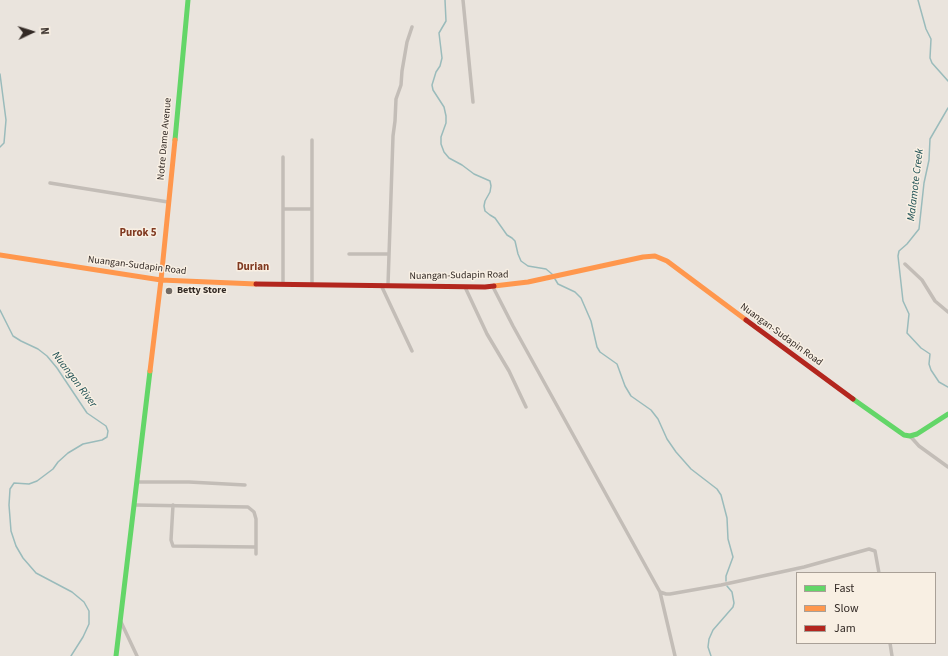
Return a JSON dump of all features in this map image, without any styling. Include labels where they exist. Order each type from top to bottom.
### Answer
[{"type":"street","name":"Notre Dame Avenue","points":[[116,656],[161,280],[188,0]]},
{"type":"street","points":[[463,0],[473,102]]},
{"type":"street","points":[[388,286],[392,136],[396,117],[396,99],[401,85],[408,38],[412,27]]},
{"type":"street","points":[[312,140],[312,284]]},
{"type":"street","points":[[283,157],[283,284]]},
{"type":"street","points":[[50,182],[168,202]]},
{"type":"street","points":[[283,209],[312,209]]},
{"type":"street","points":[[349,254],[388,254]]},
{"type":"street","name":"Nuangan-Sudapin Road","points":[[0,256],[161,280],[214,283],[465,287],[493,287],[528,282],[650,256],[661,257],[868,410],[901,433],[910,436]]},
{"type":"street","points":[[905,264],[922,280],[935,301],[948,312]]},
{"type":"street","points":[[381,285],[412,351]]},
{"type":"street","points":[[465,287],[487,334],[509,372],[526,407]]},
{"type":"street","points":[[493,287],[509,320],[660,592],[675,656]]},
{"type":"street","points":[[948,414],[921,432],[910,436],[919,446],[948,467]]},
{"type":"street","points":[[137,482],[189,482],[246,485]]},
{"type":"street","points":[[135,505],[248,507],[254,512],[256,518],[256,554]]},
{"type":"street","points":[[174,505],[171,540],[173,546],[256,548]]},
{"type":"street","points":[[660,592],[670,594],[721,584],[804,567],[869,550],[875,551],[879,572]]},
{"type":"street","points":[[120,621],[137,656]]},
{"type":"street","points":[[890,644],[892,656]]},
{"type":"waterway","points":[[445,0],[446,21],[439,33],[442,58],[432,85],[433,90],[444,107],[446,116],[446,123],[441,137],[441,144],[444,152],[449,158],[474,174],[490,181],[491,186],[490,192],[485,201],[485,211],[495,218],[507,235],[515,241],[521,261],[528,266],[546,269],[552,274]]},
{"type":"waterway","name":"Malamote Creek","points":[[918,0],[926,29],[931,39],[930,58],[932,63],[948,81]]},
{"type":"waterway","name":"Nuangan River","points":[[0,74],[6,120],[4,143],[0,147]]},
{"type":"waterway","name":"Malamote Creek","points":[[948,108],[930,139],[929,160],[924,183],[919,229],[907,244],[899,251],[898,256],[903,301],[909,314],[907,333],[921,348],[930,354],[929,364],[931,370],[939,382],[948,387]]},
{"type":"waterway","points":[[555,279],[558,284],[575,292],[581,298],[591,321],[597,347],[600,352],[617,364],[625,386],[631,396],[651,410],[658,419],[667,439],[676,452],[691,469],[717,489],[721,495],[727,518],[728,539],[733,557],[726,576],[726,581]]},
{"type":"waterway","name":"Nuangan River","points":[[0,310],[13,336],[38,349],[47,356],[57,368],[87,413],[106,426],[108,431],[107,437],[102,440],[83,444],[68,453],[53,469],[37,481],[29,484],[14,483],[10,489],[9,505],[11,531],[16,546],[23,558],[36,573],[72,592],[84,602],[89,611],[89,624],[71,656]]},
{"type":"waterway","points":[[711,656],[708,647],[709,639],[713,630],[733,607],[734,603],[732,592],[727,586]]},
{"type":"traffic: fast","points":[[175,140],[188,0]]},
{"type":"traffic: fast","points":[[116,656],[150,371]]},
{"type":"traffic: fast","points":[[853,399],[904,435],[910,436],[917,434],[948,414]]},
{"type":"traffic: slow","points":[[150,371],[175,140]]},
{"type":"traffic: slow","points":[[0,255],[161,280],[256,284]]},
{"type":"traffic: slow","points":[[494,286],[528,282],[643,257],[655,256],[667,261],[746,320]]},
{"type":"traffic: jam","points":[[256,284],[494,286]]},
{"type":"traffic: jam","points":[[746,320],[853,399]]},
{"type":"place","name":"Betty Store","points":[[169,291]]},
{"type":"district","name":"Purok 5","points":[[138,234]]},
{"type":"district","name":"Durian","points":[[253,268]]}]
